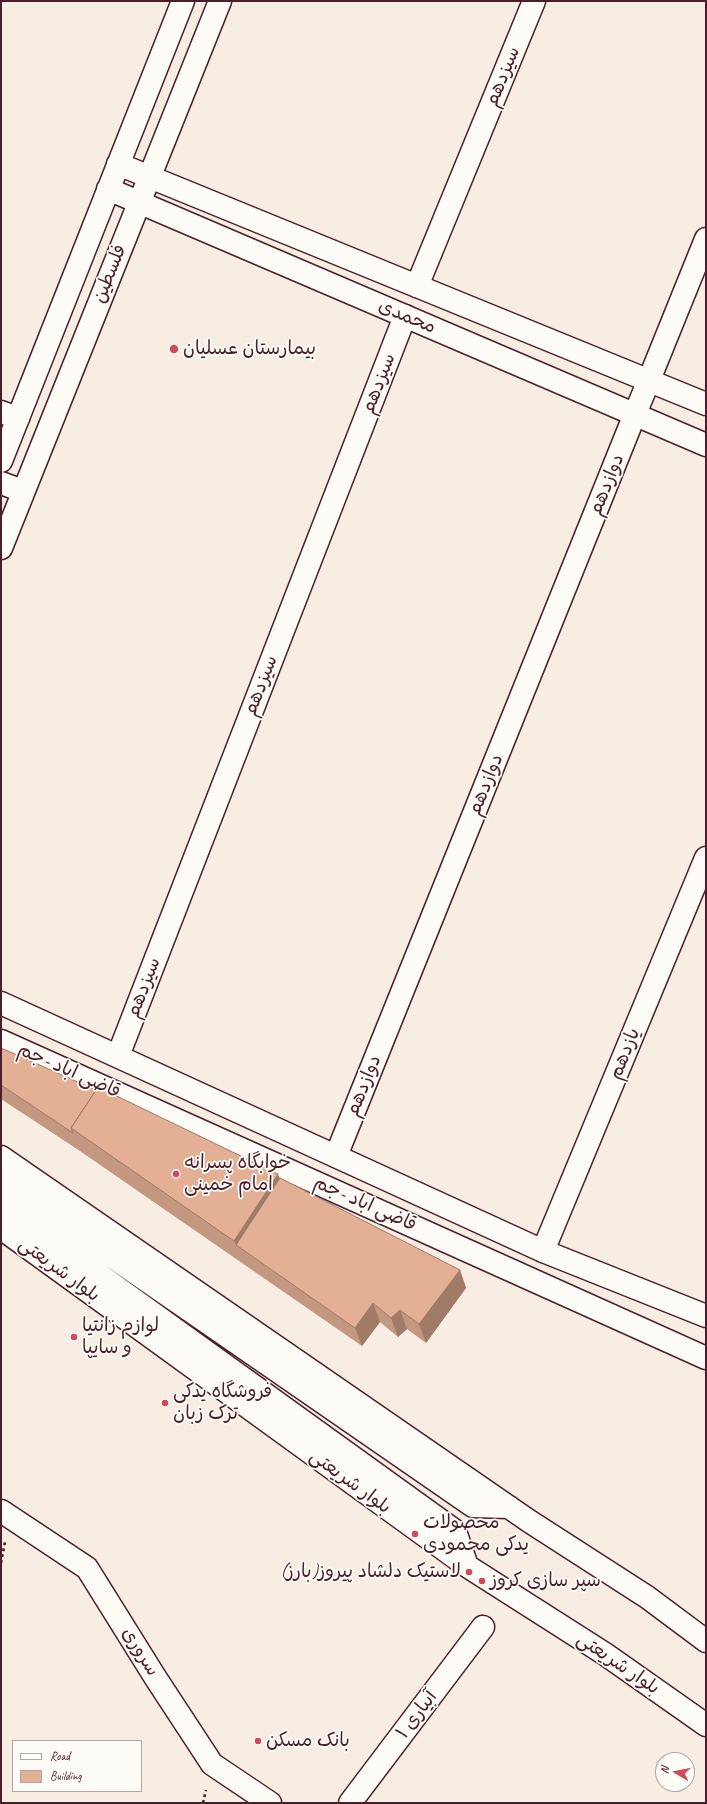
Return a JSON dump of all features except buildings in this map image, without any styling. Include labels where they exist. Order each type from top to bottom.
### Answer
[{"type":"main road","name":"فلسطین","points":[[1,461],[10,415],[108,189],[183,1]]},
{"type":"main road","name":"فلسطین","points":[[1,548],[220,1]]},
{"type":"main road","name":"سیزدهم","points":[[118,1056],[405,316],[534,1]]},
{"type":"main road","name":"محمدی","points":[[118,164],[706,404]]},
{"type":"main road","name":"محمدی","points":[[108,189],[706,445]]},
{"type":"main road","points":[[649,380],[706,239]]},
{"type":"main road","name":"دوازدهم","points":[[336,1156],[649,380]]},
{"type":"main road","points":[[1,483],[23,491]]},
{"type":"main road","name":"یازدهم","points":[[543,1251],[706,858]]},
{"type":"main road","name":"قاضی اباد -جم","points":[[1,1003],[543,1251],[706,1316]]},
{"type":"main road","name":"قاضی اباد -جم","points":[[1,1041],[706,1358]]},
{"type":"main road","points":[[1,1157],[529,1521],[647,1597],[706,1642]]},
{"type":"main road","points":[[1,1180],[473,1506],[509,1507]]},
{"type":"main road","points":[[1,1204],[455,1531],[467,1566]]},
{"type":"main road","name":"بلوار شریعتی","points":[[1,1228],[467,1566],[605,1654],[706,1725]]},
{"type":"main road","name":"سروری","points":[[1,1511],[87,1568],[155,1678],[212,1764],[270,1803]]},
{"type":"main road","name":"آبیاری ۱","points":[[350,1803],[483,1627]]},
{"type":"place","name":"بیمارستان عسلیان","points":[[174,349]]},
{"type":"place","name":"خوابگاه پسرانه امام خمینی","points":[[176,1174]]},
{"type":"place","name":"لوازم زانتیا و سایپا","points":[[74,1337]]},
{"type":"place","name":"فروشگاه یدکی ترک زبان","points":[[165,1403]]},
{"type":"place","name":"محصولات یدکی محمودی","points":[[415,1534]]},
{"type":"place","name":"لاستیک دلشاد پیروز(بارز)","points":[[469,1572]]},
{"type":"place","name":"سپر سازی کروز","points":[[482,1581]]},
{"type":"place","name":"بانک مسکن","points":[[258,1741]]}]
